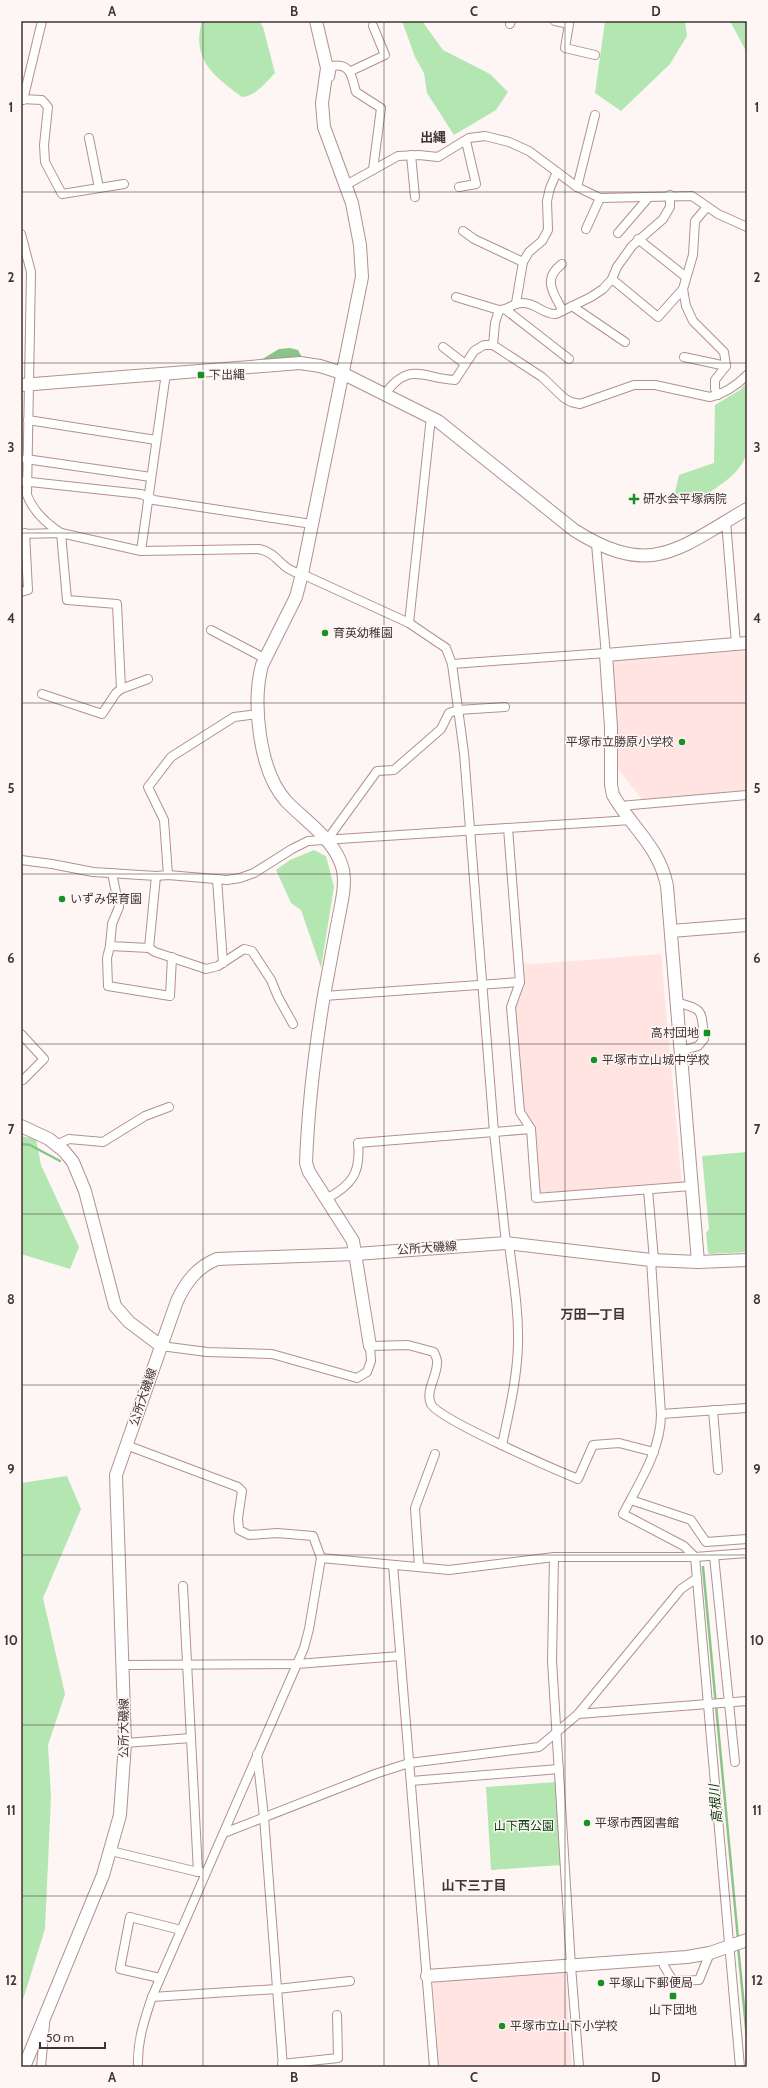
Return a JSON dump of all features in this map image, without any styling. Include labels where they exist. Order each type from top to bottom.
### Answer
[{"type":"street","points":[[42,21],[22,99],[42,100],[48,107],[44,145],[45,162],[62,194],[124,184]]},
{"type":"street","points":[[21,1126],[49,1139],[73,1162],[81,1178],[115,1306],[129,1322],[161,1346],[207,1352],[272,1354],[356,1378],[367,1372],[371,1361],[370,1346],[356,1254],[349,1233],[309,1172],[306,1163],[315,1061],[324,996],[343,895],[344,879],[342,868],[327,840],[285,800],[278,788],[262,745],[258,714],[259,677],[264,658],[296,597],[302,574],[362,277],[360,245],[346,185],[324,127],[322,102],[327,68],[316,21]]},
{"type":"street","points":[[555,21],[569,24],[565,48],[595,55]]},
{"type":"street","points":[[351,71],[385,55],[373,26]]},
{"type":"street","points":[[325,81],[330,78],[332,66],[339,65],[347,68],[351,71],[356,92],[381,108],[373,170]]},
{"type":"street","points":[[577,187],[596,115]]},
{"type":"street","points":[[346,185],[398,156],[411,155],[438,157],[458,143],[466,142],[469,138],[485,136],[509,142],[529,151],[577,187],[600,198],[670,195],[692,196],[707,207],[747,227]]},
{"type":"street","points":[[89,138],[99,188]]},
{"type":"street","points":[[459,187],[476,184],[466,142]]},
{"type":"street","points":[[411,155],[415,197]]},
{"type":"street","points":[[516,303],[523,262],[529,252],[542,241],[548,230],[547,201],[550,188],[557,172]]},
{"type":"street","points":[[493,345],[495,323],[503,310],[516,303],[532,304],[550,314],[563,311],[603,289],[612,279],[617,267],[638,239],[663,219],[670,207],[670,195]]},
{"type":"street","points":[[618,232],[649,197]]},
{"type":"street","points":[[586,229],[600,198]]},
{"type":"street","points":[[612,279],[658,317],[682,289],[693,255],[695,221],[707,207]]},
{"type":"street","points":[[463,231],[474,239],[523,262]]},
{"type":"street","points":[[21,234],[30,272],[25,385],[28,420],[24,481],[31,505],[52,528],[61,533]]},
{"type":"street","points":[[638,239],[686,277]]},
{"type":"street","points":[[562,264],[554,270],[550,282],[553,293],[563,311]]},
{"type":"street","points":[[682,289],[686,306],[693,321],[724,352],[726,366],[715,380],[715,389],[718,395]]},
{"type":"street","points":[[456,297],[503,310],[569,359]]},
{"type":"street","points":[[572,306],[625,342]]},
{"type":"street","points":[[386,394],[391,386],[406,374],[426,373],[440,379],[454,380],[474,351],[484,345],[493,345],[542,377],[571,402],[580,404],[634,385],[655,385],[710,397],[718,395],[738,384],[747,374]]},
{"type":"street","points":[[443,347],[465,364]]},
{"type":"street","points":[[684,357],[726,366]]},
{"type":"street","points":[[25,385],[300,363],[320,366],[342,373],[431,417],[574,530],[596,544],[622,554],[644,556],[662,554],[681,547],[747,509]]},
{"type":"street","points":[[141,551],[166,374]]},
{"type":"street","points":[[409,623],[431,417]]},
{"type":"street","points":[[28,420],[156,440]]},
{"type":"street","points":[[26,459],[151,477]]},
{"type":"street","points":[[24,481],[148,496],[154,500],[312,524]]},
{"type":"street","points":[[452,664],[742,643],[726,521]]},
{"type":"street","points":[[61,533],[67,600],[117,604],[121,689]]},
{"type":"street","points":[[21,592],[28,590],[23,534],[61,533],[141,551],[259,549],[266,550],[276,557],[284,567],[292,572],[302,574],[409,623],[446,648],[452,664],[464,753],[484,984],[494,1132],[497,1142],[507,1244],[517,1319],[518,1346],[512,1397],[502,1445]]},
{"type":"street","points":[[596,544],[611,727],[611,785],[613,795],[658,856],[664,870],[671,931],[698,1262]]},
{"type":"street","points":[[211,630],[264,658]]},
{"type":"street","points":[[42,694],[102,714],[116,693],[121,689],[148,678]]},
{"type":"street","points":[[327,840],[377,771],[394,770],[441,729],[449,713],[458,710],[505,707]]},
{"type":"street","points":[[168,875],[164,820],[148,787],[171,757],[234,717],[258,714]]},
{"type":"street","points":[[620,806],[747,795]]},
{"type":"street","points":[[21,860],[93,872],[156,876],[168,875],[217,879],[240,878],[254,873],[292,849],[308,841],[631,820]]},
{"type":"street","points":[[508,828],[520,982],[511,1007],[520,1112],[531,1129],[536,1198],[691,1186]]},
{"type":"street","points":[[112,873],[119,907],[112,924],[110,946],[107,958],[108,986],[170,996],[172,957]]},
{"type":"street","points":[[149,948],[156,876]]},
{"type":"street","points":[[217,879],[223,963]]},
{"type":"street","points":[[671,931],[747,925]]},
{"type":"street","points":[[110,946],[149,948],[206,969],[223,963],[244,949],[252,951],[272,980],[281,1003],[293,1024]]},
{"type":"street","points":[[324,996],[520,982]]},
{"type":"street","points":[[676,1002],[697,1008],[701,1013],[704,1039],[698,1046],[681,1050]]},
{"type":"street","points":[[21,1034],[44,1059],[23,1080]]},
{"type":"street","points":[[56,1145],[69,1139],[103,1142],[145,1116],[169,1107]]},
{"type":"street","points":[[326,1199],[350,1184],[356,1173],[359,1154],[358,1143],[531,1129]]},
{"type":"street","points":[[648,1190],[661,1428],[654,1452],[623,1514],[684,1546],[695,1557],[740,2067]]},
{"type":"street","name":"公所大磯線","points":[[24,2067],[103,1875],[120,1815],[125,1743],[124,1665],[116,1475],[183,1288],[200,1267],[217,1259],[236,1257],[356,1254],[507,1244],[652,1260],[698,1262],[747,1260]]},
{"type":"street","points":[[370,1346],[408,1345],[434,1352],[438,1362],[429,1398],[432,1407],[442,1414],[502,1445],[578,1479],[593,1445],[619,1443],[654,1452]]},
{"type":"street","points":[[661,1414],[747,1408]]},
{"type":"street","points":[[713,1410],[718,1470]]},
{"type":"street","points":[[126,1444],[238,1487],[242,1491],[238,1518],[239,1530],[249,1535],[277,1533],[313,1536],[321,1558],[309,1630],[297,1664],[257,1753],[224,1833],[202,1872],[181,1930],[152,1997],[140,2031],[137,2050],[138,2067]]},
{"type":"street","points":[[418,1567],[415,1508],[435,1454]]},
{"type":"street","points":[[631,1500],[692,1520],[706,1542],[747,1539]]},
{"type":"street","points":[[321,1558],[449,1570],[554,1557],[695,1557],[747,1553]]},
{"type":"street","points":[[714,1556],[735,1762]]},
{"type":"street","points":[[554,1557],[552,1661],[570,1966],[579,2067]]},
{"type":"street","points":[[393,1565],[434,2067]]},
{"type":"street","points":[[224,1833],[374,1774],[409,1763],[539,1747],[557,1734],[578,1714],[681,1589],[697,1578]]},
{"type":"street","points":[[183,1586],[191,1738],[202,1872]]},
{"type":"street","points":[[124,1665],[297,1664],[400,1656]]},
{"type":"street","points":[[578,1714],[747,1701]]},
{"type":"street","points":[[125,1743],[191,1738]]},
{"type":"street","points":[[257,1753],[264,1817],[282,2065],[338,2058],[337,2015]]},
{"type":"street","points":[[411,1781],[558,1769]]},
{"type":"street","points":[[111,1851],[202,1872]]},
{"type":"street","points":[[160,1978],[120,1969],[130,1917],[181,1930]]},
{"type":"street","points":[[427,1976],[570,1966],[710,1953],[747,1940]]},
{"type":"street","points":[[664,1958],[664,1966],[673,1981],[691,1982],[699,1980],[710,1953]]},
{"type":"street","points":[[152,1997],[277,1989],[350,1980]]},
{"type":"street","points":[[41,2067],[46,2013]]},
{"type":"shaded area","points":[[290,348],[298,350],[303,359],[259,361],[279,349]]},
{"type":"shaded area","name":"平塚市立勝原小学校","points":[[747,650],[747,792],[643,801],[616,766],[617,719],[612,664],[616,660]]},
{"type":"shaded area","name":"平塚市立山城中学校","points":[[661,954],[682,1185],[542,1195],[538,1191],[533,1124],[523,1111],[514,1009],[524,987],[522,963],[535,964]]},
{"type":"shaded area","name":"平塚市立山下小学校","points":[[561,1971],[565,1974],[572,2067],[439,2067],[433,1984],[437,1980]]},
{"type":"green space","points":[[202,21],[259,21],[263,27],[275,73],[252,94],[242,97],[214,74],[202,57],[199,35]]},
{"type":"green space","points":[[402,21],[422,21],[443,50],[490,74],[508,92],[496,110],[454,135],[427,93],[424,73],[415,57]]},
{"type":"green space","points":[[605,21],[685,21],[687,36],[670,64],[621,111],[595,93]]},
{"type":"green space","points":[[730,21],[747,21],[747,53]]},
{"type":"green space","points":[[747,382],[747,452],[744,460],[733,475],[696,502],[678,498],[675,492],[679,475],[714,463],[715,405],[740,390]]},
{"type":"green space","points":[[314,850],[326,856],[334,887],[321,968],[301,910],[291,903],[276,870],[290,860]]},
{"type":"green space","points":[[21,1136],[36,1139],[41,1165],[79,1247],[70,1269],[21,1254]]},
{"type":"green space","points":[[747,1152],[747,1252],[710,1254],[708,1253],[706,1233],[709,1229],[702,1156]]},
{"type":"green space","points":[[67,1476],[81,1509],[43,1598],[65,1694],[48,1745],[51,1797],[45,1929],[21,2006],[21,1483]]},
{"type":"green space","name":"山下西公園","points":[[556,1782],[562,1865],[491,1870],[486,1787]]},
{"type":"waterway","name":"高根川","points":[[21,1144],[30,1145],[60,1161]]},
{"type":"waterway","name":"高根川","points":[[703,1567],[738,1939]]},
{"type":"waterway","name":"高根川","points":[[738,1946],[747,2038]]},
{"type":"place","name":"下出縄","points":[[201,375]]},
{"type":"place","name":"研水会平塚病院","points":[[634,499]]},
{"type":"place","name":"育英幼稚園","points":[[325,633]]},
{"type":"place","name":"平塚市立勝原小学校","points":[[682,742]]},
{"type":"place","name":"いずみ保育園","points":[[62,899]]},
{"type":"place","name":"高村団地","points":[[707,1033]]},
{"type":"place","name":"平塚市立山城中学校","points":[[594,1060]]},
{"type":"place","name":"平塚市西図書館","points":[[587,1823]]},
{"type":"place","name":"平塚山下郵便局","points":[[601,1983]]},
{"type":"place","name":"山下団地","points":[[673,1996]]},
{"type":"place","name":"平塚市立山下小学校","points":[[502,2026]]},
{"type":"district","name":"出縄","points":[[433,137]]},
{"type":"district","name":"万田一丁目","points":[[593,1314]]},
{"type":"district","name":"山下三丁目","points":[[474,1885]]}]
